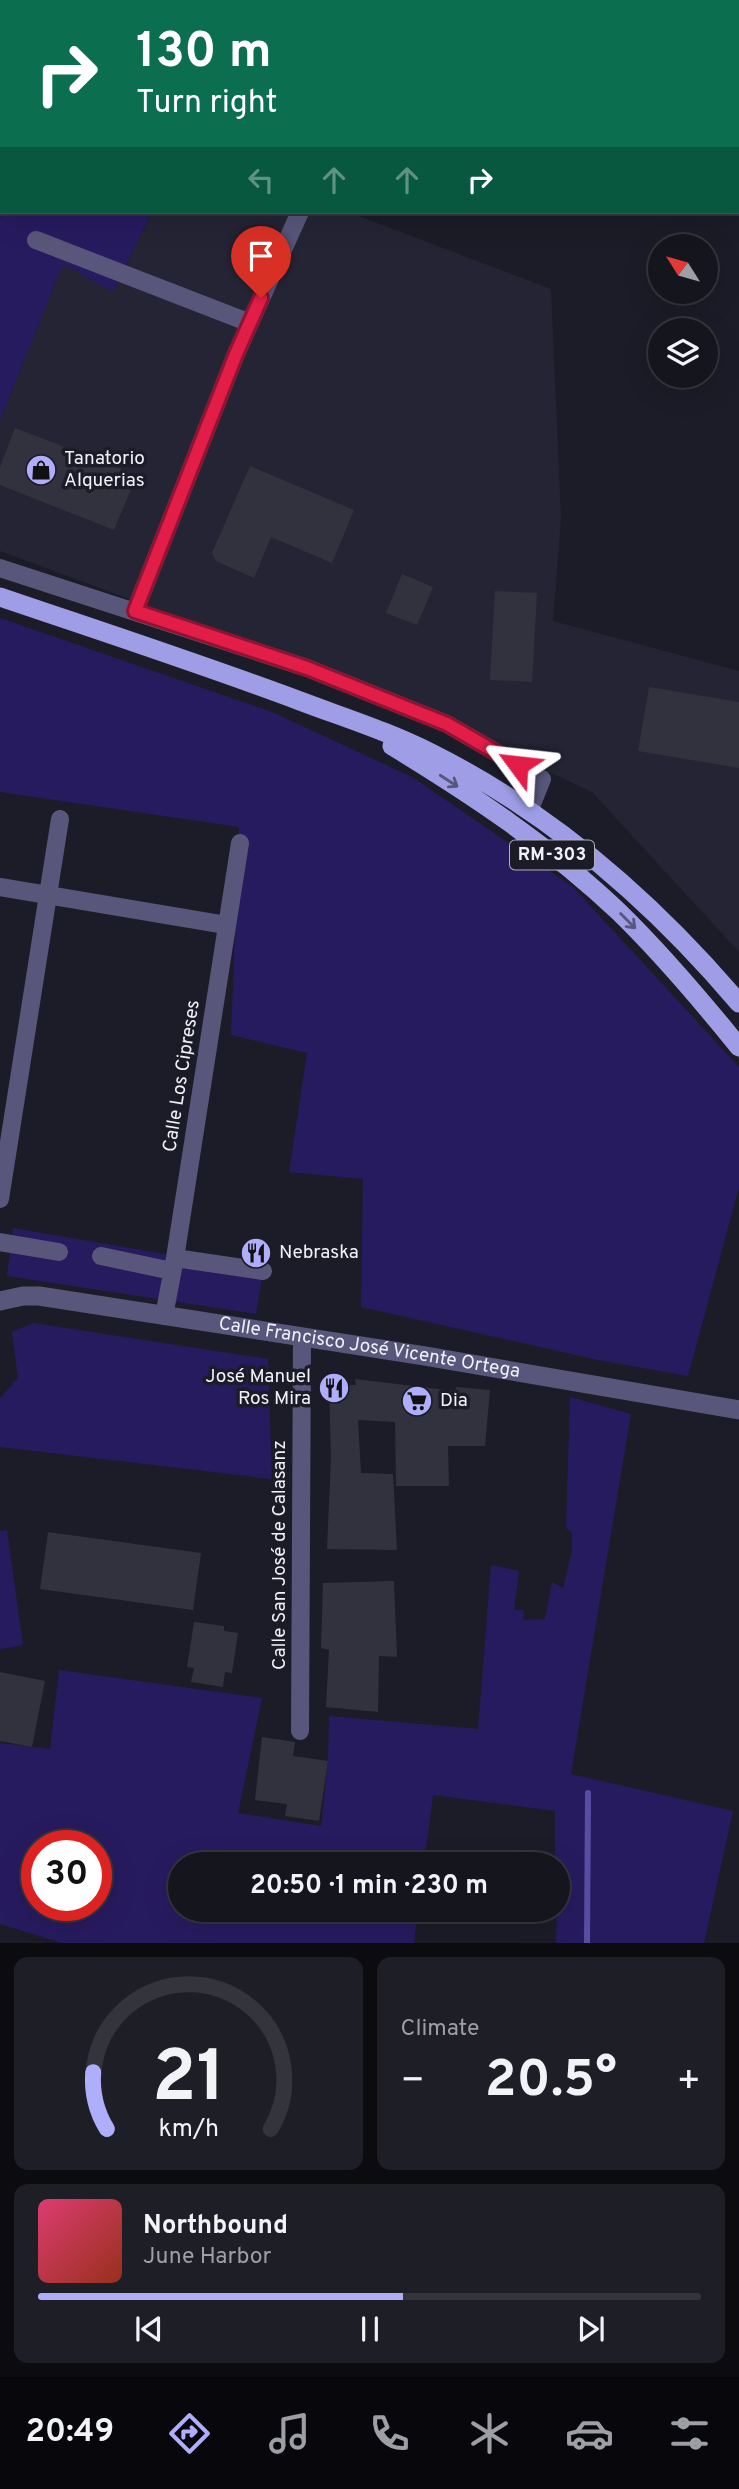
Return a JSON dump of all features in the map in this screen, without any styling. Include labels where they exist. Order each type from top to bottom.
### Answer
[{"type":"highway","name":"RM-303","points":[[0,597],[326,711],[403,739],[436,755],[529,811],[581,849],[632,892],[696,953],[739,1003]]},
{"type":"highway","name":"RM-303","points":[[326,711],[435,772],[519,829],[568,867],[645,938],[739,1047]]},
{"type":"street","points":[[135,611],[250,323],[299,214]]},
{"type":"street","points":[[36,240],[250,323]]},
{"type":"street","points":[[0,568],[307,668],[447,724],[542,779],[529,811]]},
{"type":"street","points":[[0,1199],[60,819]]},
{"type":"street","name":"Calle Los Cipreses","points":[[164,1315],[240,843]]},
{"type":"street","points":[[0,887],[226,925]]},
{"type":"street","points":[[0,1242],[60,1252]]},
{"type":"street","points":[[101,1256],[263,1271]]},
{"type":"street","name":"Calle Francisco José Vicente Ortega","points":[[0,1301],[39,1296],[739,1410]]},
{"type":"street","name":"Calle San José de Calasanz","points":[[300,1731],[302,1337]]},
{"type":"shaded area","points":[[2,214],[151,214],[113,292],[63,264],[0,420]]},
{"type":"shaded area","points":[[151,214],[353,214],[551,289],[561,518],[553,621],[739,671],[739,952],[592,792],[447,724],[170,614],[0,551],[0,420],[63,264],[113,292]]},
{"type":"shaded area","points":[[0,618],[272,712],[412,777],[573,887],[739,1067],[739,1187],[688,1376],[598,1360],[361,1307],[363,1179],[289,1172],[307,1053],[231,1035],[239,827],[0,792]]},
{"type":"shaded area","points":[[13,1228],[263,1271],[256,1314],[7,1276]]},
{"type":"shaded area","points":[[33,1323],[268,1359],[272,1479],[0,1447],[0,1398],[18,1378],[12,1332]]},
{"type":"shaded area","points":[[570,1397],[631,1414],[571,1774],[733,1811],[704,1943],[556,1943],[557,1922],[570,1922],[570,1852],[555,1852],[555,1811],[433,1795],[426,1852],[168,1852],[168,1922],[416,1922],[414,1943],[62,1943],[0,1924],[0,1743],[50,1749],[59,1670],[262,1698],[238,1813],[321,1826],[328,1761],[329,1716],[478,1729],[491,1565],[519,1571],[514,1610],[524,1610],[523,1620],[545,1619],[552,1582],[563,1588],[572,1551],[572,1533],[566,1528]]},
{"type":"shaded area","points":[[7,1530],[23,1645],[0,1649],[0,1531]]},
{"type":"building","points":[[15,428],[137,475],[114,530],[0,485],[0,467]]},
{"type":"building","points":[[250,466],[354,510],[332,563],[271,537],[254,578],[216,561],[212,553]]},
{"type":"building","points":[[402,574],[433,587],[417,625],[386,613]]},
{"type":"building","points":[[495,591],[537,593],[532,682],[490,680]]},
{"type":"building","points":[[649,687],[739,702],[739,768],[638,751]]},
{"type":"building","points":[[355,1379],[455,1391],[456,1387],[490,1390],[485,1446],[448,1446],[449,1486],[396,1486],[395,1422],[358,1420],[361,1473],[393,1474],[397,1550],[327,1549],[331,1457],[329,1385],[356,1385]]},
{"type":"building","points":[[48,1532],[201,1553],[193,1610],[40,1589]]},
{"type":"building","points":[[394,1581],[397,1657],[379,1656],[378,1712],[326,1707],[329,1650],[321,1648],[323,1583]]},
{"type":"building","points":[[194,1622],[224,1626],[224,1631],[238,1633],[232,1673],[225,1672],[223,1687],[191,1682],[194,1668],[187,1667]]},
{"type":"building","points":[[0,1672],[45,1681],[32,1747],[0,1741]]},
{"type":"building","points":[[262,1737],[295,1742],[293,1756],[328,1761],[319,1821],[285,1816],[287,1804],[255,1800]]},
{"type":"waterway","points":[[587,1943],[588,1793]]},
{"type":"place","name":"Tanatorio Alquerias","points":[[41,470]]},
{"type":"place","name":"Nebraska","points":[[256,1253]]},
{"type":"place","name":"José Manuel Ros Mira","points":[[334,1388]]},
{"type":"place","name":"Dia","points":[[417,1401]]},
{"type":"route","points":[[261,298],[236,354],[135,611],[307,668],[447,724],[518,765]]}]
